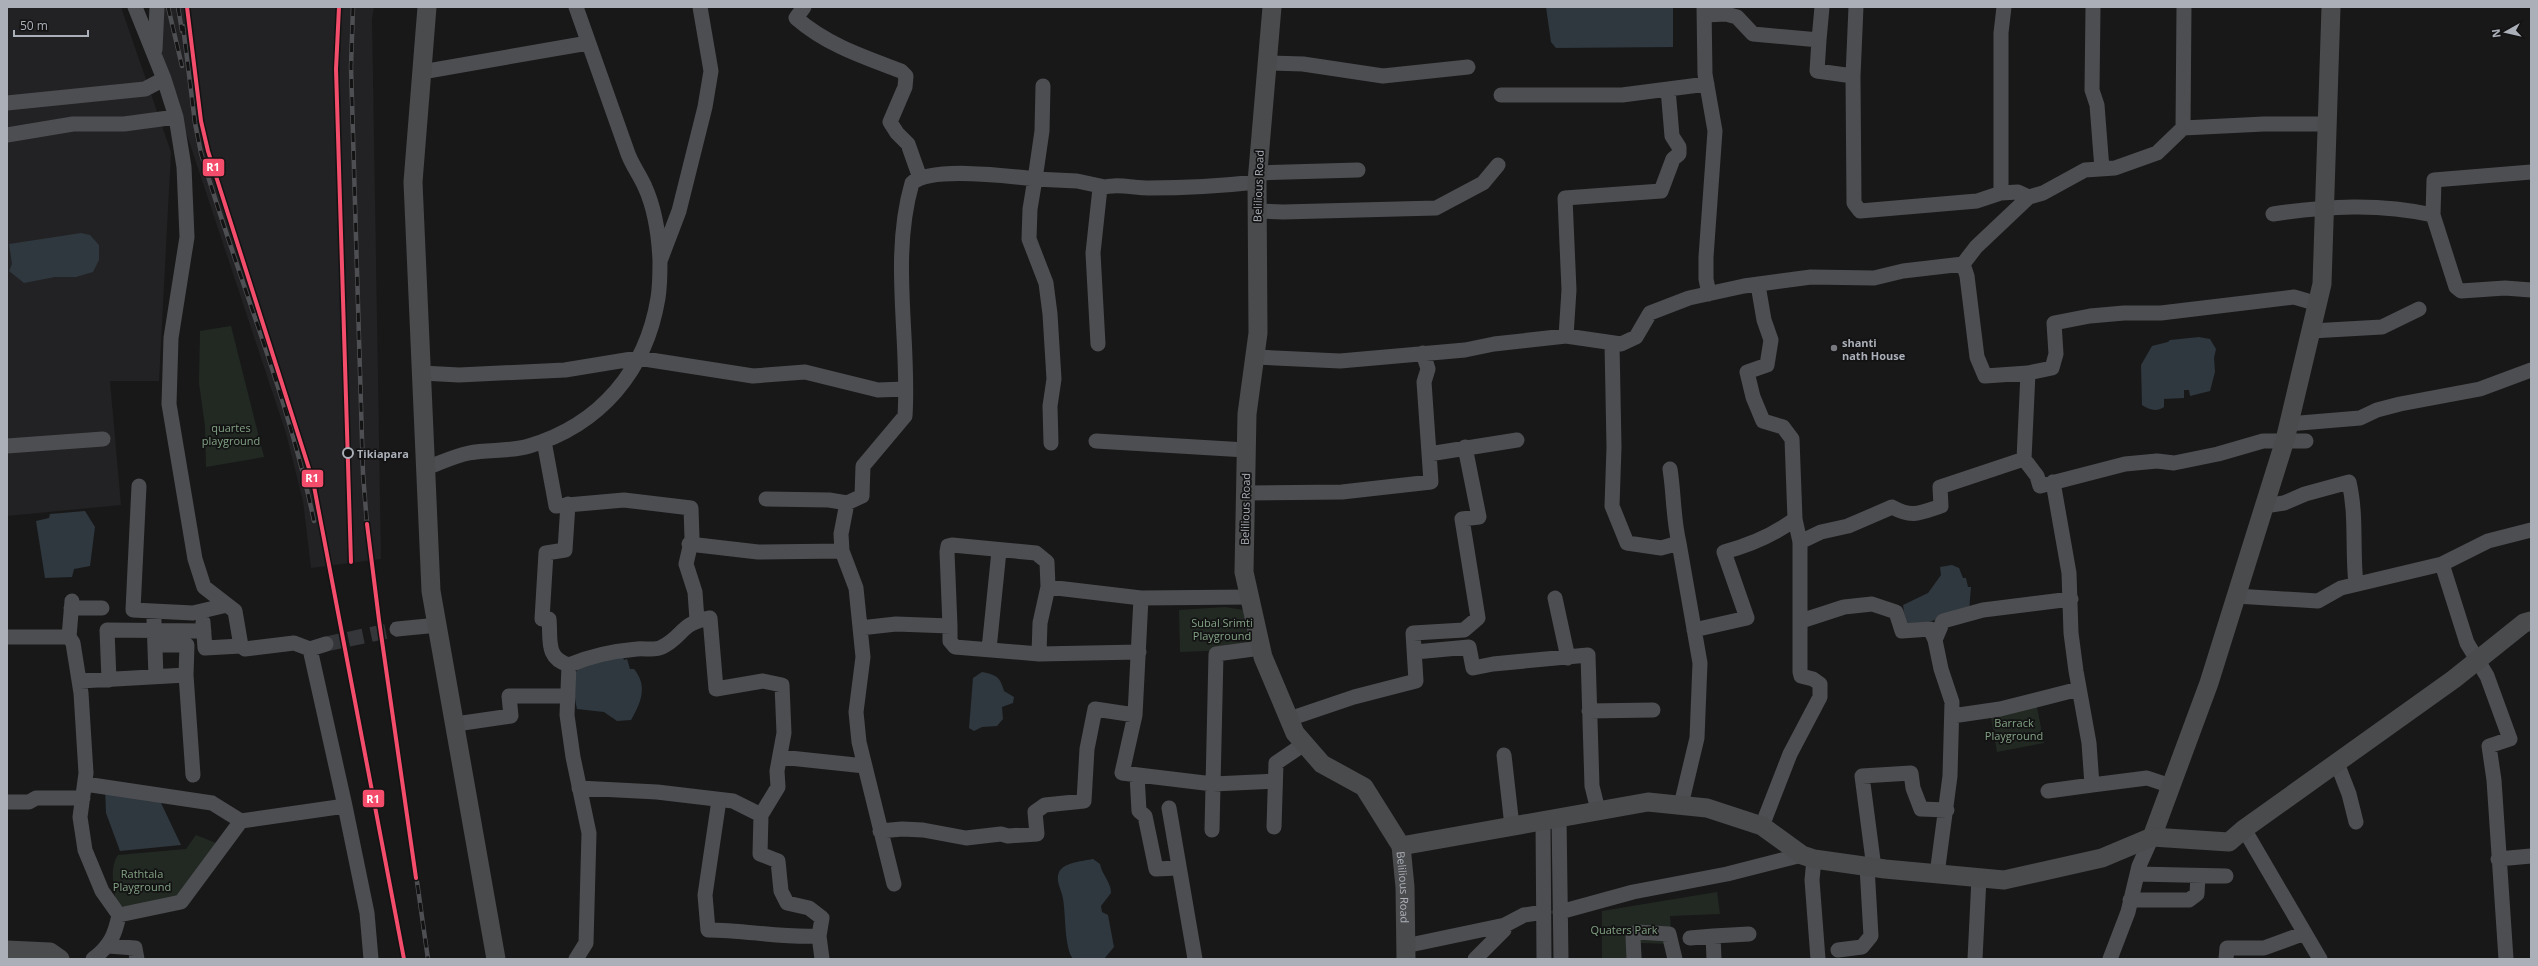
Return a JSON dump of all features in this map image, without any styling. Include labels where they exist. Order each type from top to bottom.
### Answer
[{"type":"main road","points":[[427,7],[413,182],[431,591],[456,724],[496,959]]},
{"type":"main road","name":"Belilious Road","points":[[1272,7],[1257,178],[1258,333],[1246,414],[1244,572],[1261,648],[1295,733],[1322,764],[1364,787],[1401,846],[1405,887],[1402,955]]},
{"type":"main road","points":[[2152,837],[2208,683],[2236,596],[2287,432],[2318,304],[2322,284],[2331,7]]},
{"type":"main road","points":[[1401,846],[1648,802],[1707,808],[1762,826],[1808,857],[1870,868],[2004,880],[2102,858],[2152,837],[2218,843],[2229,842],[2244,829],[2478,660],[2524,623],[2531,621]]},
{"type":"main road","points":[[7,950],[50,952],[60,959]]},
{"type":"street","points":[[135,7],[164,79],[176,117],[184,167],[187,237],[171,338],[169,404],[195,559],[204,587],[236,611],[241,646]]},
{"type":"street","points":[[154,55],[157,7]]},
{"type":"street","points":[[426,468],[468,453],[526,447],[544,441],[577,426],[602,406],[628,379],[648,335],[658,298],[660,261],[657,231],[646,188],[627,153],[616,115],[588,43],[576,7]]},
{"type":"street","points":[[660,261],[679,211],[705,107],[711,71],[700,7]]},
{"type":"street","points":[[804,7],[796,18],[807,28],[840,48],[902,71],[906,76],[906,87],[890,122],[897,133],[908,144],[920,178]]},
{"type":"street","points":[[1822,7],[1817,71],[1853,76]]},
{"type":"street","points":[[1856,7],[1853,76],[1853,195],[1856,208],[1860,211],[1938,203],[1977,201],[2001,193],[2018,192],[2029,196]]},
{"type":"street","points":[[2001,193],[2001,33],[2004,7]]},
{"type":"street","points":[[2094,7],[2092,90],[2097,105],[2102,169]]},
{"type":"street","points":[[2184,7],[2184,128]]},
{"type":"street","points":[[1709,294],[1706,279],[1706,257],[1715,131],[1705,74],[1704,11],[1737,17],[1753,34],[1819,40]]},
{"type":"street","points":[[422,72],[588,43]]},
{"type":"street","points":[[1267,63],[1302,64],[1383,76],[1468,67]]},
{"type":"street","points":[[7,103],[145,89],[164,79]]},
{"type":"street","points":[[1501,95],[1603,96],[1707,84]]},
{"type":"street","points":[[1043,86],[1042,131],[1030,209],[1029,239],[1046,283],[1050,314],[1054,379],[1050,406],[1051,443]]},
{"type":"street","points":[[1566,336],[1568,290],[1564,198],[1661,191],[1673,159],[1679,154],[1679,147],[1672,136],[1668,89]]},
{"type":"street","points":[[7,135],[73,124],[124,124],[176,117]]},
{"type":"street","points":[[1255,357],[1340,361],[1465,350],[1494,344],[1566,336],[1621,344],[1636,337],[1650,313],[1688,298],[1811,277],[1874,278],[1903,271],[1963,264],[1976,247],[2029,196],[2043,193],[2085,170],[2115,168],[2157,153],[2184,128],[2264,124],[2327,124]]},
{"type":"street","points":[[1257,210],[1283,212],[1436,208],[1483,183],[1498,165]]},
{"type":"street","points":[[1098,344],[1093,253],[1100,188],[1114,184],[1148,188],[1220,186],[1257,178],[1358,170]]},
{"type":"street","points":[[2531,172],[2434,180],[2433,215],[2456,286],[2461,291],[2504,288],[2531,290]]},
{"type":"street","points":[[766,499],[828,500],[847,503],[862,496],[863,466],[905,416],[902,320],[905,207],[912,183],[920,178],[983,173],[1035,179],[1077,181],[1104,187]]},
{"type":"street","points":[[2273,214],[2325,207],[2371,206],[2407,209],[2433,215]]},
{"type":"street","points":[[1963,264],[1967,276],[1977,357],[1985,376],[2028,373],[2052,368],[2056,354],[2054,323],[2067,320],[2124,312],[2161,313],[2294,297],[2318,304]]},
{"type":"street","points":[[1758,285],[1764,320],[1771,340],[1767,365],[1747,372],[1753,397],[1763,421],[1783,427],[1792,439],[1795,519],[1800,542],[1801,676],[1813,679],[1820,684],[1820,697],[1790,754],[1762,826]]},
{"type":"street","points":[[2311,331],[2358,330],[2382,327],[2419,309]]},
{"type":"street","points":[[1612,343],[1614,447],[1612,506],[1627,543],[1661,548],[1679,543]]},
{"type":"street","points":[[1245,493],[1342,492],[1431,482],[1424,382],[1428,369],[1423,353]]},
{"type":"street","points":[[422,373],[459,375],[565,370],[638,358],[753,376],[805,372],[878,390],[905,389]]},
{"type":"street","points":[[2028,373],[2024,459],[2037,476],[2040,486],[2125,464],[2157,461],[2174,463],[2218,454],[2263,441],[2287,432],[2360,418],[2377,410],[2480,389],[2531,370]]},
{"type":"street","points":[[2287,432],[2306,441]]},
{"type":"street","points":[[7,446],[103,439]]},
{"type":"street","points":[[1430,454],[1465,447],[1517,440]]},
{"type":"street","points":[[544,441],[556,506],[624,500],[691,508],[692,538],[689,544],[686,564],[695,592],[697,620]]},
{"type":"street","points":[[1096,441],[1246,450]]},
{"type":"street","points":[[1289,719],[1354,697],[1416,681],[1413,633],[1464,630],[1478,618],[1462,519],[1479,517],[1465,447]]},
{"type":"street","points":[[1800,542],[1821,532],[1848,526],[1892,507],[1906,514],[1941,506],[1940,487],[2024,459]]},
{"type":"street","points":[[1670,469],[1675,500],[1673,510],[1700,662],[1697,738],[1682,805]]},
{"type":"street","points":[[2053,482],[2057,510],[2065,543],[2071,599],[2072,633],[2079,689],[2089,743],[2092,785]]},
{"type":"street","points":[[2264,506],[2284,503],[2305,494],[2349,482],[2354,503],[2353,556],[2356,584]]},
{"type":"street","points":[[139,486],[133,610],[193,613],[227,604]]},
{"type":"street","points":[[847,503],[841,534],[842,551],[856,588],[863,657],[856,712],[859,742],[866,766],[880,831],[889,854],[894,884]]},
{"type":"street","points":[[568,504],[565,550],[546,553],[542,619],[549,619],[552,654],[558,662],[569,665],[587,657],[637,649],[660,648],[674,639],[687,624],[697,620],[710,618],[716,689],[763,681],[782,685],[784,733],[780,757],[778,787],[762,809],[760,815],[760,854],[778,861],[781,891],[787,903],[809,908],[822,918],[819,936],[822,959]]},
{"type":"street","points":[[1694,630],[1747,618],[1724,552],[1750,545],[1782,529],[1795,519]]},
{"type":"street","points":[[2236,596],[2318,601],[2342,588],[2442,564],[2488,541],[2531,530]]},
{"type":"street","points":[[689,544],[758,552],[842,551]]},
{"type":"street","points":[[1039,654],[1040,623],[1048,587],[1047,562],[1036,553],[999,551],[952,544],[948,546],[950,641],[955,647],[1039,654],[1138,652]]},
{"type":"street","points":[[988,650],[999,551]]},
{"type":"street","points":[[2442,564],[2467,643],[2478,660],[2498,701],[2510,739],[2489,746],[2494,780],[2498,858],[2504,908],[2506,959]]},
{"type":"street","points":[[1048,587],[1141,598],[1250,597]]},
{"type":"street","points":[[1141,598],[1135,715],[1122,773],[1213,784],[1275,781]]},
{"type":"street","points":[[1555,598],[1568,658]]},
{"type":"street","points":[[1935,640],[1943,621],[1983,610],[2071,599]]},
{"type":"street","points":[[1801,621],[1844,607],[1872,604],[1896,612],[1902,631],[1930,629],[1935,640],[1941,669],[1952,702],[1947,810],[1937,874]]},
{"type":"street","points":[[93,959],[108,946],[116,934],[120,915],[102,891],[87,856],[80,817],[84,791],[80,681],[75,650],[69,637],[72,605],[102,608]]},
{"type":"street","points":[[154,611],[156,677]]},
{"type":"street","points":[[202,611],[205,648],[241,646],[245,649],[257,649],[294,642],[310,649],[326,644]]},
{"type":"street","points":[[860,628],[896,624],[950,626]]},
{"type":"street","points":[[397,629],[438,625]]},
{"type":"street","points":[[109,680],[107,630],[204,631]]},
{"type":"street","points":[[7,637],[69,637]]},
{"type":"street","points":[[155,645],[186,645],[186,675],[193,775]]},
{"type":"street","points":[[1415,652],[1469,647],[1474,668],[1493,664],[1588,655],[1592,786],[1598,810]]},
{"type":"street","points":[[1212,830],[1216,654],[1261,648]]},
{"type":"street","points":[[310,649],[367,913],[370,959]]},
{"type":"street","points":[[569,665],[567,715],[579,788],[588,825],[586,943],[576,959]]},
{"type":"street","points":[[80,681],[186,675]]},
{"type":"street","points":[[1952,716],[2000,709],[2079,689]]},
{"type":"street","points":[[456,724],[511,716],[509,696],[568,696]]},
{"type":"street","points":[[880,831],[902,829],[923,830],[966,838],[1001,834],[1024,836],[1037,834],[1035,812],[1045,805],[1084,801],[1088,749],[1095,709],[1135,715]]},
{"type":"street","points":[[1589,711],[1654,710]]},
{"type":"street","points":[[1274,827],[1276,763],[1304,744]]},
{"type":"street","points":[[1504,755],[1512,826]]},
{"type":"street","points":[[780,757],[866,766]]},
{"type":"street","points":[[2337,763],[2349,794],[2356,822]]},
{"type":"street","points":[[1838,950],[1862,947],[1870,936],[1870,868],[1862,776],[1910,773],[1913,788],[1921,809],[1947,810]]},
{"type":"street","points":[[1137,775],[1139,811],[1145,816],[1156,869],[1178,868]]},
{"type":"street","points":[[2048,791],[2147,778],[2171,786]]},
{"type":"street","points":[[579,788],[657,792],[733,801],[760,815]]},
{"type":"street","points":[[7,802],[30,802],[36,798],[84,791],[212,803],[241,821],[345,806]]},
{"type":"street","points":[[719,800],[705,896],[708,930],[766,933],[787,937],[819,936]]},
{"type":"street","points":[[1169,808],[1178,868],[1195,959]]},
{"type":"street","points":[[1551,819],[1560,912],[1561,959]]},
{"type":"street","points":[[1544,959],[1544,912],[1551,819]]},
{"type":"street","points":[[120,915],[181,902],[241,821]]},
{"type":"street","points":[[2244,829],[2320,959]]},
{"type":"street","points":[[2110,959],[2137,874],[2152,837]]},
{"type":"street","points":[[2498,858],[2531,856]]},
{"type":"street","points":[[1560,912],[1633,892],[1808,857],[1812,880],[1818,959]]},
{"type":"street","points":[[2137,874],[2226,876]]},
{"type":"street","points":[[2130,900],[2189,900],[2197,894],[2198,876]]},
{"type":"street","points":[[1975,959],[1979,878]]},
{"type":"street","points":[[1402,955],[1505,925],[1524,915],[1544,912]]},
{"type":"street","points":[[1476,959],[1504,930],[1505,925]]},
{"type":"street","points":[[1634,959],[1633,937],[1637,932],[1669,934],[1675,959]]},
{"type":"street","points":[[1690,938],[1749,934]]},
{"type":"street","points":[[2226,959],[2227,948],[2264,948],[2305,934]]},
{"type":"street","points":[[1712,936],[1714,959]]},
{"type":"street","points":[[108,946],[135,948],[137,959]]},
{"type":"shaded area","points":[[7,7],[121,7],[171,152],[159,381],[110,381],[121,505],[7,516]]},
{"type":"shaded area","points":[[156,7],[374,7],[372,19],[381,559],[311,568],[303,501],[286,433],[152,30]]},
{"type":"shaded area","points":[[1546,7],[1673,7],[1673,47],[1556,48],[1551,42]]},
{"type":"shaded area","points":[[81,233],[90,235],[99,245],[99,260],[93,272],[76,277],[55,277],[24,283],[9,271],[12,264],[9,244]]},
{"type":"shaded area","points":[[2199,337],[2210,339],[2216,349],[2214,358],[2215,372],[2210,391],[2190,396],[2189,390],[2184,390],[2184,398],[2164,399],[2164,407],[2159,410],[2150,409],[2142,405],[2141,365],[2152,346],[2168,342],[2170,340]]},
{"type":"shaded area","points":[[85,511],[95,527],[90,566],[74,569],[72,577],[45,578],[36,521],[49,518],[50,514]]},
{"type":"shaded area","points":[[1952,565],[1959,568],[1963,578],[1966,578],[1968,587],[1971,587],[1969,612],[1910,626],[1906,625],[1903,605],[1928,593],[1941,575],[1940,567]]},
{"type":"shaded area","points":[[623,657],[624,660],[627,659],[630,669],[634,669],[638,675],[642,688],[642,694],[638,707],[631,720],[617,721],[604,712],[577,709],[574,693],[574,682],[576,671],[579,667]]},
{"type":"shaded area","points":[[982,672],[997,677],[1001,682],[1004,691],[1014,697],[1013,703],[1002,707],[1003,719],[997,726],[982,727],[974,731],[969,728],[973,678]]},
{"type":"shaded area","points":[[105,787],[160,794],[161,803],[181,845],[120,851],[106,813]]},
{"type":"shaded area","points":[[1093,859],[1100,864],[1111,889],[1111,893],[1101,906],[1102,912],[1108,915],[1114,947],[1104,959],[1073,959],[1068,947],[1064,906],[1058,882],[1058,875],[1065,866],[1074,862]]},
{"type":"green space","name":"quartes playground","points":[[231,326],[264,457],[206,467],[205,426],[199,383],[200,331]]},
{"type":"green space","name":"Subal Srimti Playground","points":[[1225,607],[1250,611],[1255,649],[1180,652],[1179,610]]},
{"type":"green space","name":"Barrack Playground","points":[[2036,702],[2044,743],[1997,752],[1990,712]]},
{"type":"green space","name":"Rathtala Playground","points":[[196,835],[221,845],[187,895],[125,907],[116,903],[113,885],[113,872],[115,860],[118,855],[186,849]]},
{"type":"green space","name":"Quaters Park","points":[[1717,892],[1720,914],[1670,916],[1672,944],[1641,943],[1642,959],[1602,959],[1602,911]]},
{"type":"tunnel","points":[[326,644],[397,629]]},
{"type":"railway","points":[[168,7],[182,66]]},
{"type":"railway","points":[[178,7],[182,31]]},
{"type":"railway","points":[[187,7],[201,121],[208,151],[313,481],[404,959]]},
{"type":"railway","points":[[353,7],[351,67],[363,474],[368,537],[428,959]]},
{"type":"railway","points":[[183,26],[195,123],[201,153],[276,382],[303,474],[314,521]]},
{"type":"transit line","name":"R1","points":[[187,7],[201,121],[208,151],[313,481],[404,959]]},
{"type":"transit line","name":"R1","points":[[339,7],[336,69],[351,562]]},
{"type":"transit line","name":"R1","points":[[367,524],[379,620],[416,878]]},
{"type":"place","name":"shanti nath House","points":[[1834,348]]},
{"type":"place","name":"Tikiapara","points":[[348,453]]}]
